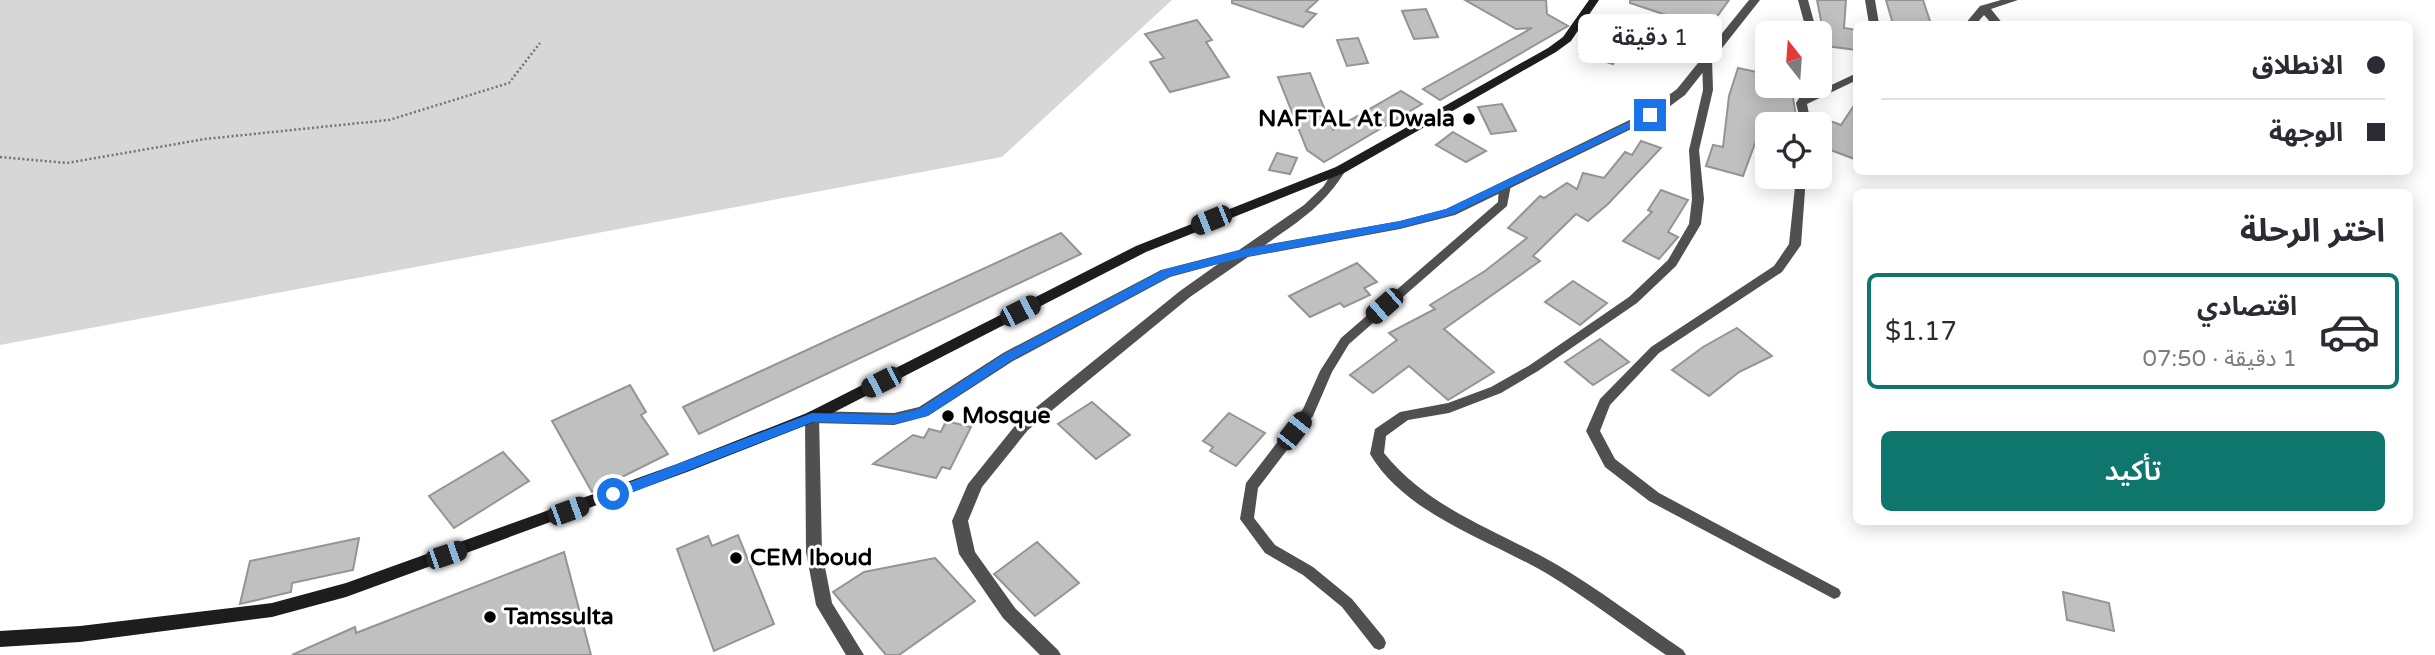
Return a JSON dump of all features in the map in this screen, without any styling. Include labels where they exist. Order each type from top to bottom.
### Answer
[{"type":"main road","points":[[0,639],[107,631],[272,610],[346,590],[545,519],[812,417],[1141,249],[1340,170],[1552,50],[1567,39],[1594,0]]},
{"type":"street","points":[[855,655],[824,604],[814,552],[812,417],[894,419],[923,412],[1008,357],[1167,273],[1245,253],[1450,212],[1650,115],[1681,92],[1755,0]]},
{"type":"street","points":[[1973,21],[1984,8],[2013,0]]},
{"type":"street","points":[[1984,8],[1995,21]]},
{"type":"street","points":[[1052,655],[1009,613],[967,554],[960,521],[976,484],[1023,426],[1185,294],[1309,208],[1327,190],[1340,170]]},
{"type":"lane","points":[[1803,0],[1809,21]]},
{"type":"lane","points":[[1870,0],[1874,21]]},
{"type":"lane","points":[[1678,655],[1550,569],[1414,494],[1390,475],[1377,454],[1380,433],[1405,416],[1449,408],[1505,385],[1633,300],[1672,263],[1695,224],[1698,199],[1693,150],[1708,90],[1707,59]]},
{"type":"lane","points":[[1801,103],[1853,78]]},
{"type":"lane","points":[[1803,112],[1801,103],[1804,98]]},
{"type":"lane","points":[[1379,643],[1347,603],[1308,571],[1270,549],[1247,519],[1251,487],[1308,412],[1326,371],[1345,341],[1503,204],[1505,185]]},
{"type":"lane","points":[[1800,189],[1795,244],[1778,269],[1655,349],[1605,402],[1593,432],[1610,463],[1654,497],[1834,593]]},
{"type":"path","points":[[0,157],[67,163],[205,139],[390,120],[509,83],[540,43]]},
{"type":"shaded area","points":[[0,0],[1172,0],[1002,157],[0,345]]},
{"type":"building","points":[[1232,0],[1318,0],[1306,11],[1316,14],[1303,27],[1232,3]]},
{"type":"building","points":[[1465,0],[1546,0],[1547,14],[1568,26],[1440,100],[1423,89],[1532,28],[1516,29]]},
{"type":"building","points":[[1630,0],[1729,0],[1708,29],[1630,3]]},
{"type":"building","points":[[1817,0],[1846,0],[1844,28],[1853,29],[1853,49],[1832,47],[1832,21],[1821,21]]},
{"type":"building","points":[[1886,0],[1923,0],[1930,21],[1892,21]]},
{"type":"building","points":[[1426,9],[1438,37],[1414,39],[1402,11]]},
{"type":"building","points":[[1197,20],[1212,40],[1206,42],[1229,77],[1170,92],[1150,62],[1164,58],[1145,34]]},
{"type":"building","points":[[1598,22],[1631,31],[1613,64],[1579,54]]},
{"type":"building","points":[[1358,38],[1368,63],[1347,66],[1337,40]]},
{"type":"building","points":[[1738,68],[1755,72],[1755,98],[1793,98],[1795,112],[1755,112],[1755,143],[1743,176],[1706,166],[1713,145],[1723,147],[1729,96]]},
{"type":"building","points":[[1310,73],[1333,130],[1401,91],[1422,104],[1324,162],[1307,150],[1278,77]]},
{"type":"building","points":[[1502,104],[1516,131],[1491,134],[1478,107]]},
{"type":"building","points":[[1853,107],[1853,158],[1832,151],[1832,122],[1841,125]]},
{"type":"building","points":[[1453,132],[1486,151],[1466,162],[1436,145]]},
{"type":"building","points":[[1641,141],[1661,148],[1608,204],[1588,221],[1576,214],[1533,256],[1540,261],[1444,329],[1494,372],[1448,400],[1409,366],[1373,393],[1350,375],[1397,340],[1389,333],[1435,309],[1430,305],[1485,271],[1527,238],[1508,228],[1540,196],[1544,198],[1567,183],[1577,189],[1583,173],[1604,178],[1625,152],[1632,155]]},
{"type":"building","points":[[1277,153],[1297,158],[1290,174],[1269,170]]},
{"type":"building","points":[[1661,190],[1688,200],[1668,232],[1678,237],[1659,259],[1623,241],[1652,212],[1648,210]]},
{"type":"building","points":[[1061,233],[1081,254],[699,434],[683,407]]},
{"type":"building","points":[[1357,263],[1377,282],[1364,288],[1370,295],[1344,307],[1340,303],[1310,317],[1289,296]]},
{"type":"building","points":[[1573,281],[1607,303],[1580,325],[1545,302]]},
{"type":"building","points":[[1737,328],[1772,356],[1739,372],[1709,396],[1672,370],[1703,347]]},
{"type":"building","points":[[1600,339],[1629,362],[1593,385],[1565,362]]},
{"type":"building","points":[[630,385],[646,412],[641,415],[668,454],[592,492],[552,421]]},
{"type":"building","points":[[1092,402],[1130,435],[1096,459],[1058,424]]},
{"type":"building","points":[[1229,413],[1265,433],[1236,466],[1210,451],[1213,447],[1203,441]]},
{"type":"building","points":[[946,421],[971,427],[950,469],[942,467],[936,478],[873,464],[913,435],[924,438],[929,429],[941,432]]},
{"type":"building","points":[[503,452],[529,481],[454,528],[429,496]]},
{"type":"building","points":[[738,535],[774,624],[714,651],[677,549],[708,536],[712,546]]},
{"type":"building","points":[[359,538],[353,570],[292,583],[291,592],[240,604],[250,561]]},
{"type":"building","points":[[1037,542],[1079,583],[1035,616],[994,574]]},
{"type":"building","points":[[564,552],[591,655],[292,655],[355,627],[356,633]]},
{"type":"building","points":[[935,558],[975,601],[899,655],[886,655],[833,592],[864,572]]},
{"type":"building","points":[[2063,592],[2109,603],[2114,631],[2067,620]]},
{"type":"place","name":"NAFTAL At Dwala","points":[[1469,119]]},
{"type":"place","name":"Mosque","points":[[948,416]]},
{"type":"place","name":"CEM Iboud","points":[[736,558]]},
{"type":"place","name":"Tamssulta","points":[[490,617]]},
{"type":"route","points":[[613,494],[812,417],[907,418],[923,412],[1008,357],[1167,273],[1245,253],[1400,225],[1450,212],[1650,115]]}]
